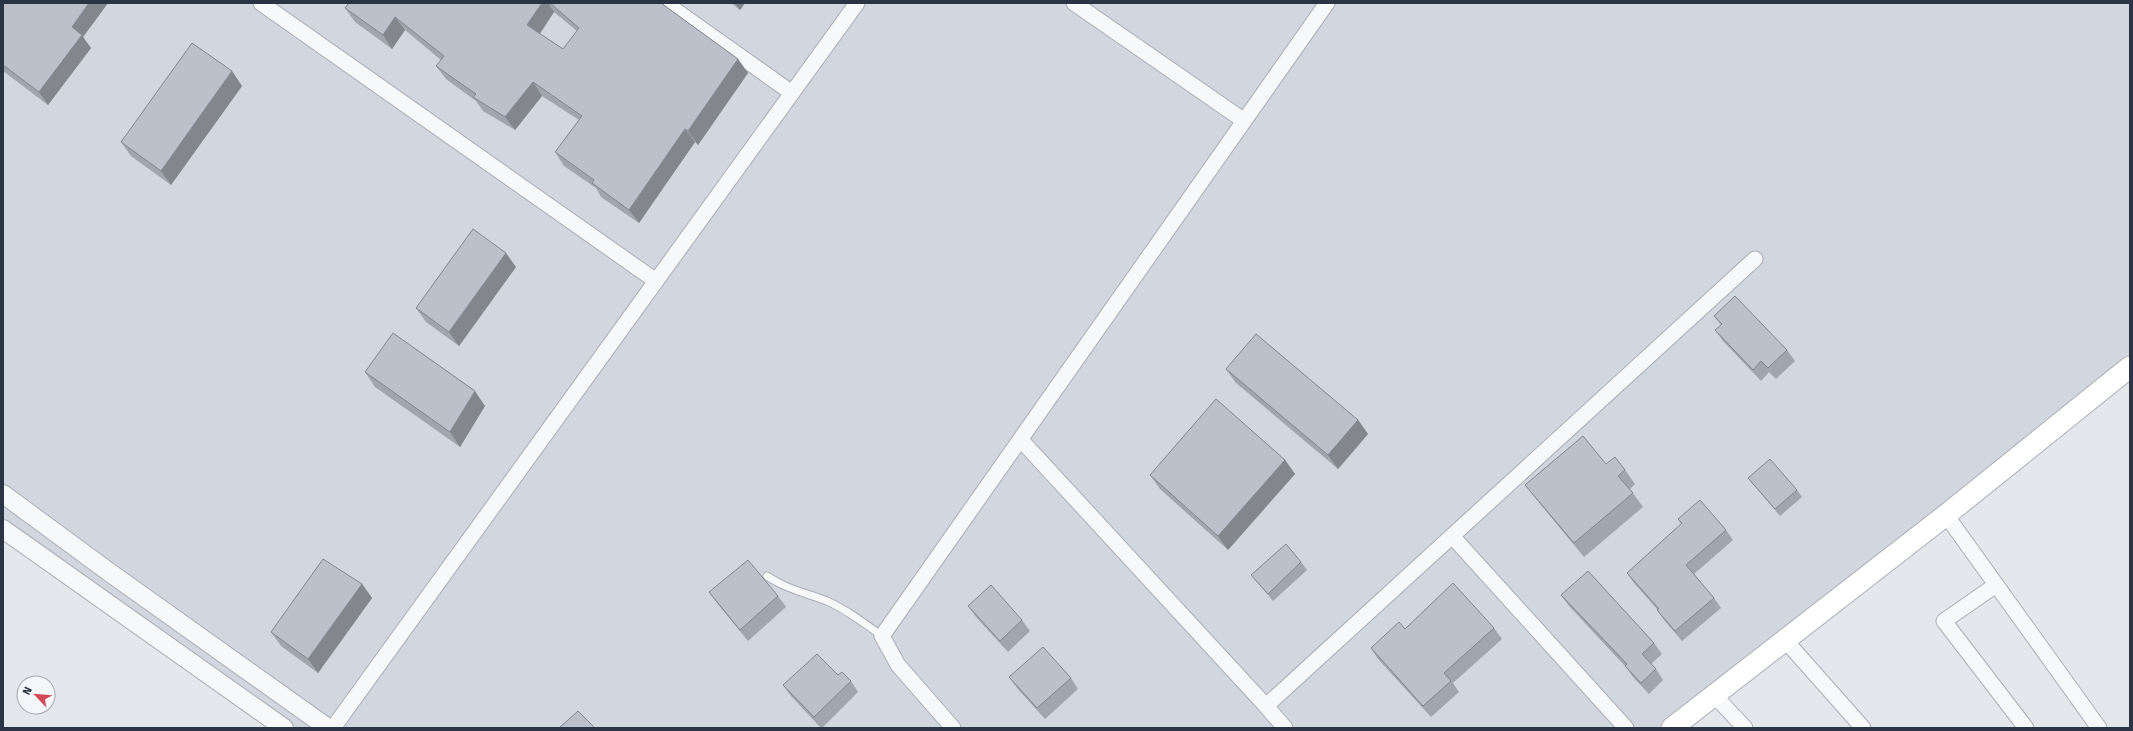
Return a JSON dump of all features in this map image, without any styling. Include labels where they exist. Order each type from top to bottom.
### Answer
[{"type":"main road","points":[[1672,728],[2129,371]]},
{"type":"street","points":[[261,3],[656,281]]},
{"type":"street","points":[[665,3],[792,93]]},
{"type":"street","points":[[333,728],[857,3]]},
{"type":"street","points":[[1074,3],[1243,120]]},
{"type":"street","points":[[954,728],[898,664],[882,636],[1021,440],[1243,120],[1328,3]]},
{"type":"street","points":[[1266,706],[1755,259]]},
{"type":"street","points":[[1021,440],[1285,728]]},
{"type":"street","points":[[3,494],[109,572],[328,728]]},
{"type":"street","points":[[1946,515],[2099,728]]},
{"type":"street","points":[[3,529],[284,728]]},
{"type":"street","points":[[1452,536],[1626,728]]},
{"type":"street","points":[[1996,585],[1944,621],[2026,728]]},
{"type":"street","points":[[1785,640],[1863,728]]},
{"type":"street","points":[[1714,695],[1745,728]]},
{"type":"lane","points":[[767,576],[787,588],[826,601],[851,614],[882,636]]},
{"type":"shaded area","points":[[3,3],[2130,3],[2130,368],[1675,728],[284,728],[3,519]]},
{"type":"building","points":[[3,3],[89,3],[72,27],[82,35],[39,92],[3,65]]},
{"type":"building","points":[[349,3],[542,3],[527,25],[563,49],[579,28],[550,3],[661,3],[738,59],[688,131],[685,129],[629,210],[592,183],[594,180],[555,152],[582,116],[533,82],[505,117],[473,97],[476,94],[436,66],[444,56],[395,17],[383,35],[345,8]]},
{"type":"building","points":[[192,43],[232,71],[161,171],[121,142]]},
{"type":"building","points":[[473,229],[506,253],[449,332],[416,308]]},
{"type":"building","points":[[1735,296],[1787,350],[1768,368],[1761,361],[1753,370],[1715,330],[1722,324],[1714,316]]},
{"type":"building","points":[[393,333],[475,391],[450,432],[365,372]]},
{"type":"building","points":[[1256,334],[1358,420],[1328,455],[1226,369]]},
{"type":"building","points":[[1216,399],[1285,460],[1218,536],[1150,475]]},
{"type":"building","points":[[1583,436],[1606,464],[1615,457],[1625,470],[1618,476],[1633,493],[1574,543],[1525,485]]},
{"type":"building","points":[[1770,459],[1797,490],[1775,509],[1748,478]]},
{"type":"building","points":[[1700,500],[1726,530],[1686,565],[1714,598],[1675,631],[1657,610],[1659,609],[1627,573],[1682,523],[1678,519]]},
{"type":"building","points":[[1286,544],[1301,562],[1268,594],[1251,575]]},
{"type":"building","points":[[323,559],[362,584],[308,659],[271,632]]},
{"type":"building","points":[[748,560],[778,596],[740,630],[709,592]]},
{"type":"building","points":[[1588,571],[1654,643],[1642,654],[1656,669],[1641,683],[1625,666],[1627,664],[1561,595]]},
{"type":"building","points":[[1453,583],[1494,628],[1444,673],[1451,681],[1423,706],[1371,648],[1399,622],[1405,629]]},
{"type":"building","points":[[991,585],[1022,620],[1000,641],[968,606]]},
{"type":"building","points":[[1043,647],[1071,678],[1037,708],[1009,677]]},
{"type":"building","points":[[817,654],[838,675],[842,672],[851,681],[814,717],[783,685]]},
{"type":"building","points":[[578,711],[595,728],[559,728]]}]
